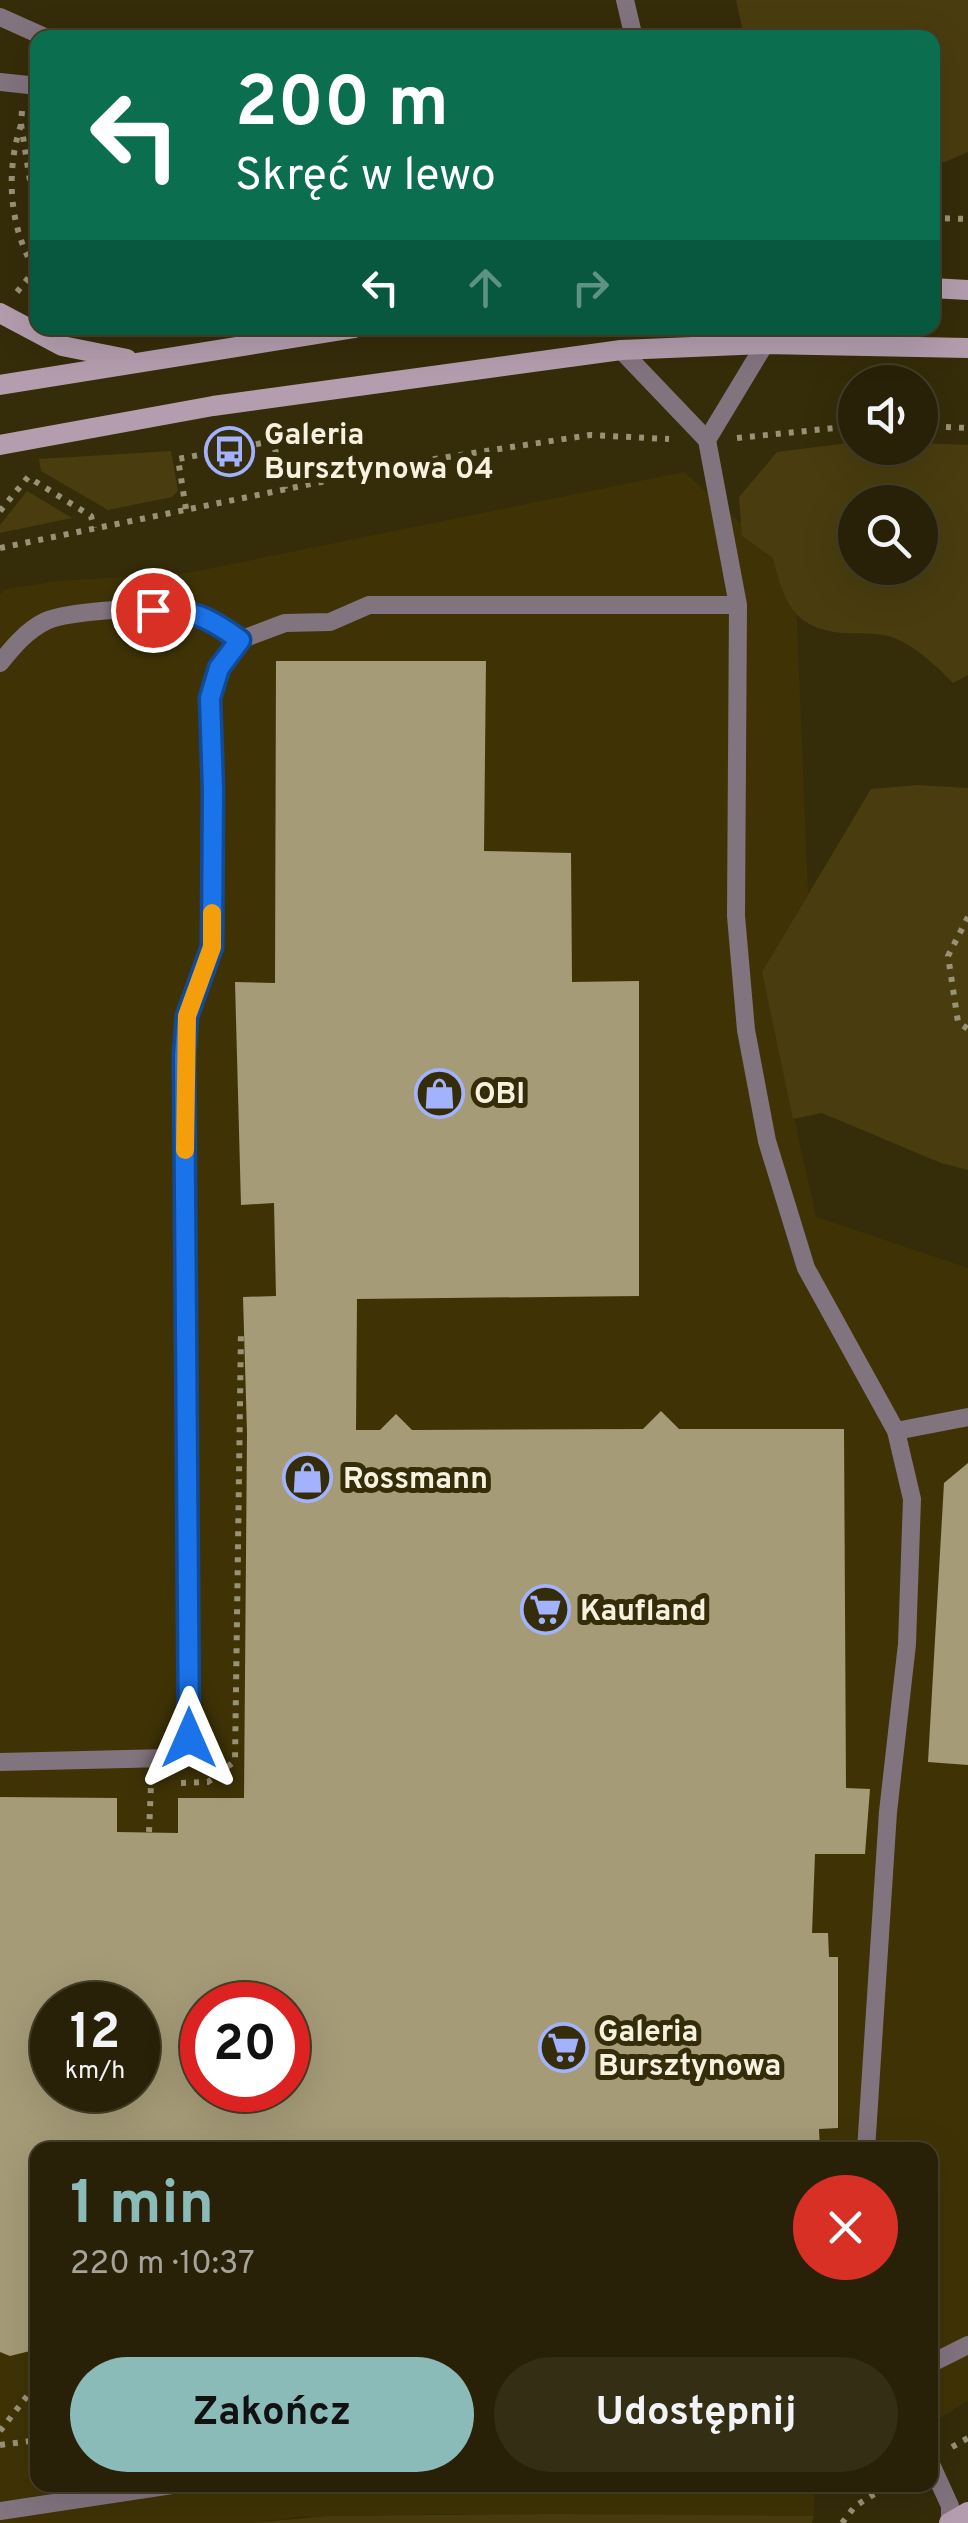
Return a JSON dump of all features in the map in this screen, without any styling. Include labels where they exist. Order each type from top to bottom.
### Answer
[{"type":"street","points":[[940,288],[968,290]]},
{"type":"street","points":[[5,306],[30,324]]},
{"type":"street","points":[[46,335],[62,346],[139,362]]},
{"type":"street","points":[[0,386],[311,335]]},
{"type":"street","points":[[0,446],[213,406],[622,350],[764,344],[968,348]]},
{"type":"street","points":[[949,2523],[968,2512]]},
{"type":"lane","points":[[624,0],[632,30]]},
{"type":"lane","points":[[0,17],[30,30]]},
{"type":"lane","points":[[0,82],[30,85]]},
{"type":"lane","points":[[707,440],[764,344]]},
{"type":"lane","points":[[622,350],[707,440],[738,605],[736,916],[746,1030],[767,1141],[806,1268],[896,1432],[912,1499],[907,1644],[888,1812],[867,2142]]},
{"type":"lane","points":[[0,1762],[168,1758],[184,1750],[189,1738],[184,1056],[187,1016],[212,947],[210,698],[219,668],[240,640],[285,623],[330,622],[368,605],[738,605]]},
{"type":"lane","points":[[0,663],[19,640],[47,620],[88,611],[185,610],[215,622],[240,640]]},
{"type":"lane","points":[[896,1432],[968,1417]]},
{"type":"lane","points":[[938,2360],[968,2345]]},
{"type":"lane","points":[[938,2480],[950,2506],[949,2523]]},
{"type":"lane","points":[[0,2511],[126,2492]]},
{"type":"path","points":[[21,124],[11,153],[10,172],[20,237],[30,258]]},
{"type":"path","points":[[940,218],[968,219]]},
{"type":"path","points":[[5,306],[30,277]]},
{"type":"path","points":[[938,427],[968,428]]},
{"type":"path","points":[[0,548],[428,460],[590,435],[707,440],[838,428]]},
{"type":"path","points":[[186,509],[178,459],[273,441],[285,489]]},
{"type":"path","points":[[0,511],[28,477],[91,516],[94,528]]},
{"type":"path","points":[[968,917],[948,956],[958,1022],[968,1029]]},
{"type":"path","points":[[149,1832],[151,1784]]},
{"type":"path","points":[[0,2432],[30,2393]]},
{"type":"path","points":[[0,2444],[30,2441]]},
{"type":"path","points":[[842,2523],[855,2506],[878,2492]]},
{"type":"shaded area","points":[[736,0],[968,0],[968,152],[940,162],[940,30],[742,30]]},
{"type":"shaded area","points":[[838,444],[838,465],[938,465],[938,444],[968,445],[968,675],[953,683],[921,654],[894,638],[829,631],[805,621],[789,605],[773,558],[742,536],[739,497],[777,452]]},
{"type":"shaded area","points":[[171,451],[178,491],[172,497],[108,510],[41,471],[39,459]]},
{"type":"shaded area","points":[[684,472],[795,573],[808,894],[762,973],[816,1217],[968,1268],[968,2400],[938,2420],[938,2142],[30,2142],[30,2492],[815,2492],[814,2516],[442,2514],[299,2517],[251,2523],[0,2523],[0,594],[6,589],[58,581],[188,573]]},
{"type":"shaded area","points":[[27,491],[72,518],[0,533],[0,525]]},
{"type":"shaded area","points":[[918,785],[968,788],[968,1170],[941,1163],[822,1113],[793,1119],[762,972],[871,789]]},
{"type":"shaded area","points":[[327,2516],[814,2516],[812,2523],[251,2523]]},
{"type":"building","points":[[276,661],[486,661],[484,851],[571,853],[572,982],[639,981],[639,1296],[357,1299],[356,1430],[380,1430],[396,1414],[412,1430],[643,1429],[661,1411],[679,1429],[844,1429],[846,1788],[870,1789],[865,1854],[815,1854],[812,1933],[828,1933],[829,1957],[838,1957],[838,2128],[819,2129],[820,2142],[30,2142],[30,2351],[10,2356],[0,2352],[0,1797],[117,1798],[117,1832],[178,1833],[178,1798],[244,1798],[247,1433],[243,1297],[276,1296],[274,1203],[241,1205],[235,982],[275,983]]},
{"type":"building","points":[[968,1463],[968,1765],[928,1762],[944,1483]]},
{"type":"slow traffic","points":[[185,1150],[187,1016],[212,947],[212,913]]},
{"type":"place","name":"Galeria Bursztynowa 04","points":[[229,451]]},
{"type":"place","name":"OBI","points":[[439,1093]]},
{"type":"place","name":"Rossmann","points":[[308,1478]]},
{"type":"place","name":"Kaufland","points":[[545,1610]]},
{"type":"place","name":"Galeria Bursztynowa","points":[[563,2048]]},
{"type":"route","points":[[153,610],[185,610],[215,622],[240,640],[219,668],[210,698],[212,947],[187,1016],[184,1056],[189,1738]]}]
